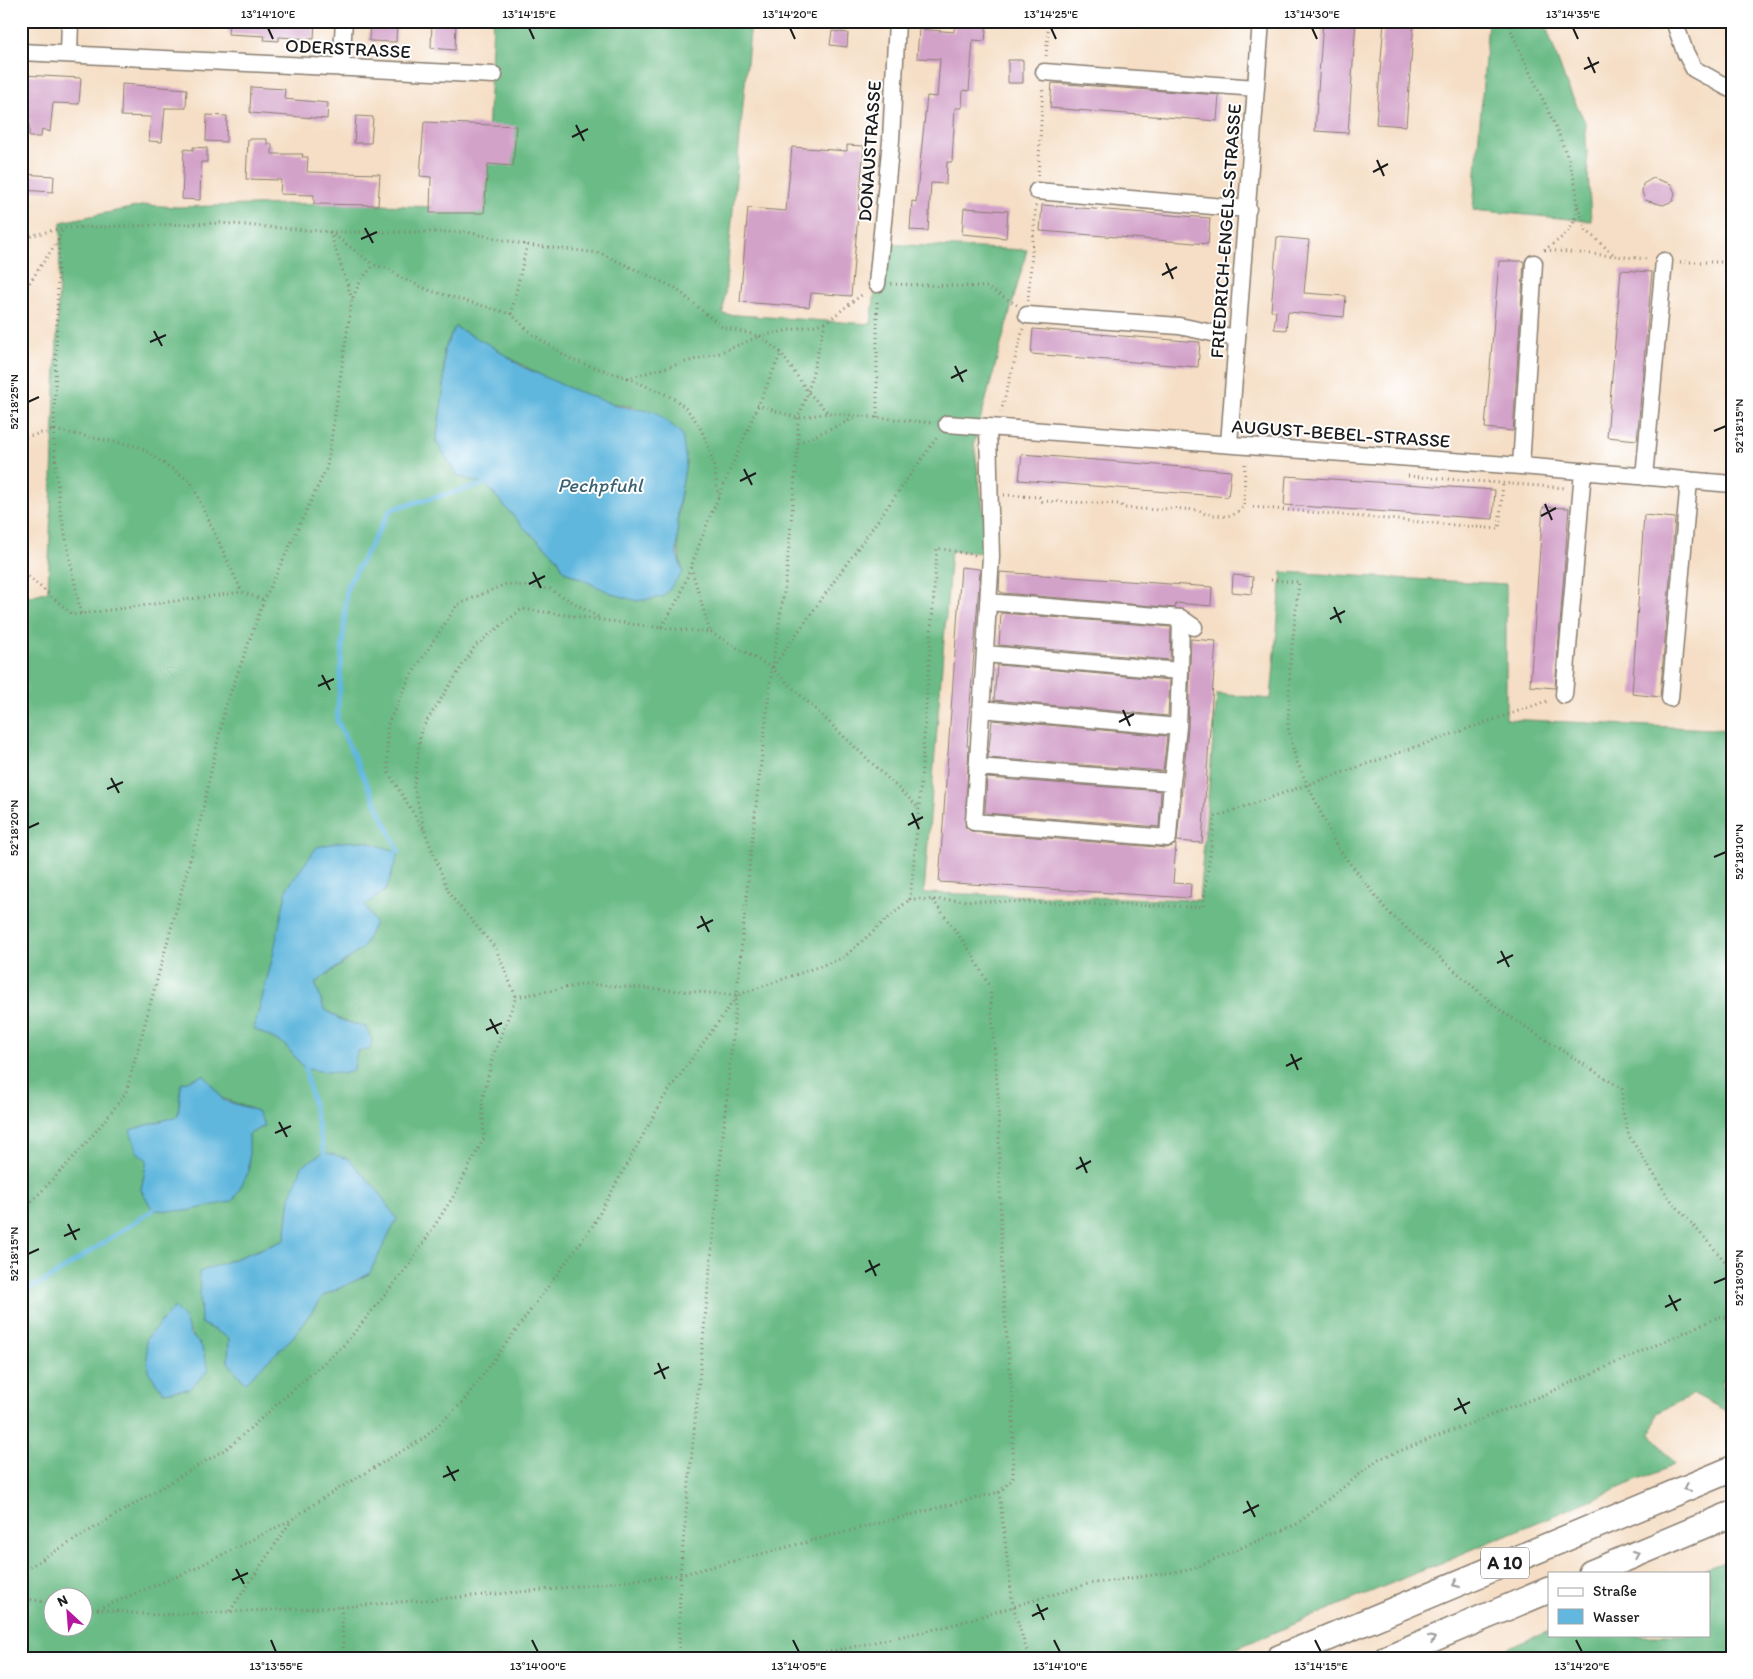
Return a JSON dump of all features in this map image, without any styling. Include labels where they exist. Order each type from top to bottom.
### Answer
[{"type":"highway","name":"A 10","points":[[1279,1658],[1732,1469]]},
{"type":"highway","points":[[1593,1572],[1732,1514]]},
{"type":"highway","name":"A 10","points":[[1387,1658],[1548,1590]]},
{"type":"street","points":[[69,54],[70,21]]},
{"type":"street","points":[[341,68],[344,21]]},
{"type":"street","name":"DONAUSTRASSE","points":[[877,284],[891,140],[898,21]]},
{"type":"street","name":"FRIEDRICH-ENGELS-STRASSE","points":[[1229,444],[1261,21]]},
{"type":"street","points":[[1674,21],[1685,52],[1694,69],[1732,90]]},
{"type":"street","name":"ODERSTRASSE","points":[[21,52],[494,75]]},
{"type":"street","points":[[1044,72],[1256,88]]},
{"type":"street","points":[[1037,191],[1248,209]]},
{"type":"street","points":[[1521,466],[1539,257]]},
{"type":"street","points":[[1644,477],[1664,261]]},
{"type":"street","points":[[1027,315],[1180,326],[1236,338]]},
{"type":"street","name":"AUGUST-BEBEL-STRASSE","points":[[947,424],[1521,466],[1732,484]]},
{"type":"street","points":[[988,602],[1188,622],[1180,671],[1178,727],[1168,838],[974,822],[977,767],[985,654],[988,602],[991,557],[991,494],[987,440],[994,427]]},
{"type":"street","points":[[1564,695],[1583,471]]},
{"type":"street","points":[[1670,698],[1689,480]]},
{"type":"street","points":[[985,654],[1180,671]]},
{"type":"street","points":[[981,709],[1178,727]]},
{"type":"street","points":[[977,767],[1172,782]]},
{"type":"path","points":[[994,427],[1027,315],[1049,21]]},
{"type":"path","points":[[1509,21],[1528,68],[1556,123],[1572,172],[1580,218],[1586,230],[1614,255]]},
{"type":"path","points":[[1539,257],[1566,234],[1575,218],[1577,200]]},
{"type":"path","points":[[21,238],[63,228],[220,223],[330,232],[468,232],[526,246],[600,253],[675,288],[722,327],[760,336],[781,353],[808,392],[828,413]]},
{"type":"path","points":[[21,295],[59,239],[63,228]]},
{"type":"path","points":[[330,232],[374,265],[389,269],[401,278],[431,291],[510,314],[532,334],[572,360],[628,378],[678,402],[693,420],[710,449],[716,474],[718,496]]},
{"type":"path","points":[[330,232],[352,299]]},
{"type":"path","points":[[59,239],[53,430],[59,504],[82,614]]},
{"type":"path","points":[[510,314],[526,246]]},
{"type":"path","points":[[1539,257],[1614,255],[1664,261],[1732,262]]},
{"type":"path","points":[[21,1212],[61,1172],[108,1117],[126,1092],[198,831],[226,708],[264,600],[327,467],[352,299],[361,280],[374,265]]},
{"type":"path","points":[[877,284],[877,418]]},
{"type":"path","points":[[628,378],[719,352],[760,336],[825,323],[877,284],[987,286],[1024,309],[1027,315]]},
{"type":"path","points":[[679,1658],[680,1575],[751,849],[772,668],[786,580],[798,443],[798,418],[808,392],[825,323]]},
{"type":"path","points":[[661,628],[680,596],[718,496],[781,353]]},
{"type":"path","points":[[757,405],[798,418],[828,413],[947,424]]},
{"type":"path","points":[[798,443],[858,417]]},
{"type":"path","points":[[772,668],[947,424]]},
{"type":"path","points":[[21,438],[53,430],[140,447],[191,482],[242,592]]},
{"type":"path","points":[[991,494],[1039,497],[1042,501],[1120,504],[1124,508],[1161,510],[1168,508],[1198,510],[1204,514],[1233,515],[1244,507],[1245,462]]},
{"type":"path","points":[[1406,476],[1582,489]]},
{"type":"path","points":[[1254,507],[1499,529],[1503,484]]},
{"type":"path","points":[[516,997],[586,984],[738,995],[843,958],[910,899],[919,808],[937,548],[991,557]]},
{"type":"path","points":[[691,567],[710,632]]},
{"type":"path","points":[[21,570],[73,615],[242,592],[264,600]]},
{"type":"path","points":[[1271,580],[1299,582],[1290,665],[1288,727],[1296,760],[1337,847],[1389,913],[1501,1011],[1622,1089],[1622,1110],[1629,1136],[1669,1198],[1732,1269]]},
{"type":"path","points":[[425,832],[388,772],[387,726],[410,677],[457,605],[506,584],[550,589],[600,619]]},
{"type":"path","points":[[21,1572],[229,1446],[345,1344],[409,1265],[454,1194],[484,1138],[482,1101],[493,1056],[516,997],[496,949],[450,895],[425,832],[414,787],[421,730],[475,646],[522,609],[661,628],[710,632],[772,668],[919,808]]},
{"type":"path","points":[[910,899],[1203,907],[1215,817],[1564,695]]},
{"type":"path","points":[[92,1609],[154,1615],[341,1607],[543,1590],[680,1575],[999,1492],[1014,1479],[1013,1406],[1002,1282],[998,1096],[990,988],[971,952],[933,900]]},
{"type":"path","points":[[97,1610],[190,1571],[291,1520],[323,1498],[424,1438],[462,1403],[592,1227],[663,1099],[738,995]]},
{"type":"path","points":[[801,1658],[949,1626],[1088,1584],[1189,1570],[1297,1524],[1380,1459],[1546,1394],[1721,1316],[1732,1318]]},
{"type":"path","points":[[999,1492],[1013,1606],[1029,1658]]},
{"type":"path","points":[[230,1612],[291,1520]]},
{"type":"path","points":[[21,1598],[42,1601]]},
{"type":"path","points":[[341,1607],[344,1658]]},
{"type":"green space","points":[[493,21],[751,21],[723,314],[871,324],[881,244],[1027,250],[974,443],[989,553],[951,551],[924,893],[1199,900],[1217,694],[1271,699],[1282,572],[1506,584],[1506,719],[1732,730],[1732,1381],[1721,1381],[1726,1411],[1694,1394],[1657,1413],[1651,1433],[1674,1465],[1213,1658],[21,1658],[21,599],[48,591],[61,222],[146,205],[176,207],[329,203],[485,209]],"holes":[[[455,327],[564,387],[610,403],[635,407],[686,462],[678,517],[678,545],[683,572],[579,579],[564,571],[557,557],[524,528],[485,484],[457,476],[436,441],[444,388],[444,350]],[[348,960],[315,983],[324,1009],[341,1020],[366,1027],[355,1057],[353,1071],[305,1069],[284,1044],[255,1028],[271,964]],[[181,1083],[257,1111],[265,1126],[248,1134],[249,1171],[141,1190],[147,1160],[130,1130],[178,1116]],[[290,1198],[369,1274],[323,1296],[293,1337],[228,1362],[229,1338],[199,1272],[285,1240]],[[174,1307],[201,1345],[146,1339]]]},
{"type":"green space","points":[[1488,21],[1544,21],[1566,83],[1585,122],[1591,221],[1473,210]]},
{"type":"green space","points":[[1732,1559],[1732,1658],[1485,1658],[1548,1631],[1548,1636],[1710,1636],[1710,1572],[1697,1572]]},
{"type":"water","name":"Pechpfuhl","points":[[455,327],[490,345],[523,367],[569,388],[618,406],[656,412],[682,434],[686,462],[678,509],[677,554],[683,572],[663,597],[637,601],[613,594],[564,571],[557,557],[524,528],[485,484],[457,476],[436,441],[444,388],[444,350]]},
{"type":"water","points":[[365,841],[399,852],[386,890],[365,905],[375,923],[363,948],[315,983],[324,1009],[341,1020],[365,1027],[372,1040],[370,1050],[357,1051],[353,1071],[343,1074],[305,1069],[284,1044],[254,1029],[271,964],[287,888],[317,847],[339,842]]},
{"type":"water","points":[[204,1075],[223,1100],[257,1111],[265,1126],[249,1134],[249,1171],[233,1201],[187,1211],[153,1210],[141,1190],[147,1160],[137,1152],[130,1130],[178,1116],[181,1083]]},
{"type":"water","points":[[324,1152],[349,1159],[378,1191],[397,1219],[369,1274],[323,1296],[293,1337],[245,1383],[228,1362],[229,1338],[201,1323],[199,1272],[285,1240],[290,1198],[302,1166]]},
{"type":"water","points":[[174,1307],[185,1319],[190,1334],[201,1345],[209,1370],[189,1389],[163,1392],[148,1371],[146,1339]]},
{"type":"building","points":[[229,21],[292,24],[292,21],[315,21],[314,39],[279,37],[279,41],[264,40],[265,36],[228,34]]},
{"type":"building","points":[[370,21],[397,21],[396,42],[369,41]]},
{"type":"building","points":[[432,21],[456,22],[455,50],[431,48]]},
{"type":"building","points":[[955,21],[987,21],[985,41],[973,40],[969,91],[963,90],[962,108],[955,108],[952,162],[947,162],[946,184],[931,183],[928,231],[910,230],[912,201],[916,202],[927,96],[937,97],[940,59],[917,58],[919,29],[954,32]]},
{"type":"building","points":[[1323,21],[1356,21],[1348,133],[1315,131]]},
{"type":"building","points":[[1384,21],[1414,21],[1406,126],[1376,124]]},
{"type":"building","points":[[832,31],[848,33],[847,47],[830,45]]},
{"type":"building","points":[[1008,60],[1023,60],[1023,83],[1008,83]]},
{"type":"building","points":[[22,75],[81,78],[79,104],[53,103],[50,132],[42,129],[41,137],[29,137],[29,115],[23,115],[24,107],[21,107]]},
{"type":"building","points":[[1052,83],[1219,95],[1217,121],[1050,108]]},
{"type":"building","points":[[122,84],[187,89],[186,108],[165,108],[162,142],[149,141],[151,117],[121,116]]},
{"type":"building","points":[[251,87],[285,89],[284,99],[328,103],[327,119],[250,113]]},
{"type":"building","points":[[207,115],[227,116],[226,142],[206,141]]},
{"type":"building","points":[[356,116],[373,117],[371,143],[354,143]]},
{"type":"building","points":[[424,122],[516,126],[513,166],[488,164],[484,213],[430,213],[431,177],[420,176]]},
{"type":"building","points":[[248,139],[267,139],[267,144],[272,144],[272,154],[303,154],[302,157],[308,157],[307,172],[380,174],[378,205],[314,204],[314,195],[280,194],[281,180],[246,179]]},
{"type":"building","points":[[847,145],[864,146],[851,296],[811,293],[809,307],[740,302],[748,208],[786,211],[792,147],[847,151]]},
{"type":"building","points":[[193,147],[207,148],[207,162],[201,162],[200,200],[182,199],[184,149],[193,150]]},
{"type":"building","points":[[21,174],[54,176],[53,192],[21,190]]},
{"type":"building","points":[[1653,178],[1671,184],[1675,193],[1673,201],[1663,205],[1645,200],[1642,192],[1643,184]]},
{"type":"building","points":[[1042,205],[1210,218],[1208,244],[1040,231]]},
{"type":"building","points":[[964,208],[1008,211],[1006,238],[962,234]]},
{"type":"building","points":[[1277,237],[1309,240],[1304,293],[1346,296],[1344,317],[1288,312],[1286,330],[1274,329],[1276,311],[1271,311]]},
{"type":"building","points":[[1499,261],[1524,261],[1513,431],[1485,428]]},
{"type":"building","points":[[1621,270],[1652,272],[1637,440],[1607,437]]},
{"type":"building","points":[[1033,329],[1200,342],[1198,367],[1031,354]]},
{"type":"building","points":[[1022,454],[1231,471],[1228,497],[1019,480]]},
{"type":"building","points":[[1286,476],[1495,490],[1493,519],[1284,505]]},
{"type":"building","points":[[1543,507],[1569,508],[1555,688],[1530,686]]},
{"type":"building","points":[[1644,515],[1675,518],[1660,697],[1632,694]]},
{"type":"building","points":[[961,567],[979,569],[980,571],[967,746],[969,746],[965,827],[973,832],[1167,848],[1176,844],[1173,883],[1191,884],[1190,898],[939,882]]},
{"type":"building","points":[[1000,572],[1212,587],[1211,606],[1176,603],[1175,608],[1003,593],[999,591]]},
{"type":"building","points":[[1233,575],[1253,577],[1252,594],[1232,592]]},
{"type":"building","points":[[1001,613],[1171,627],[1170,660],[999,645]]},
{"type":"building","points":[[1191,639],[1216,641],[1202,843],[1177,841],[1188,727]]},
{"type":"building","points":[[997,665],[1170,680],[1168,716],[994,700]]},
{"type":"building","points":[[992,720],[1167,736],[1163,771],[988,758]]},
{"type":"building","points":[[987,778],[1161,791],[1159,827],[985,813]]},
{"type":"waterway","points":[[399,852],[337,720],[347,587],[391,509],[485,484]]},
{"type":"waterway","points":[[305,1069],[324,1152]]},
{"type":"waterway","points":[[21,1292],[44,1282],[153,1210]]}]
